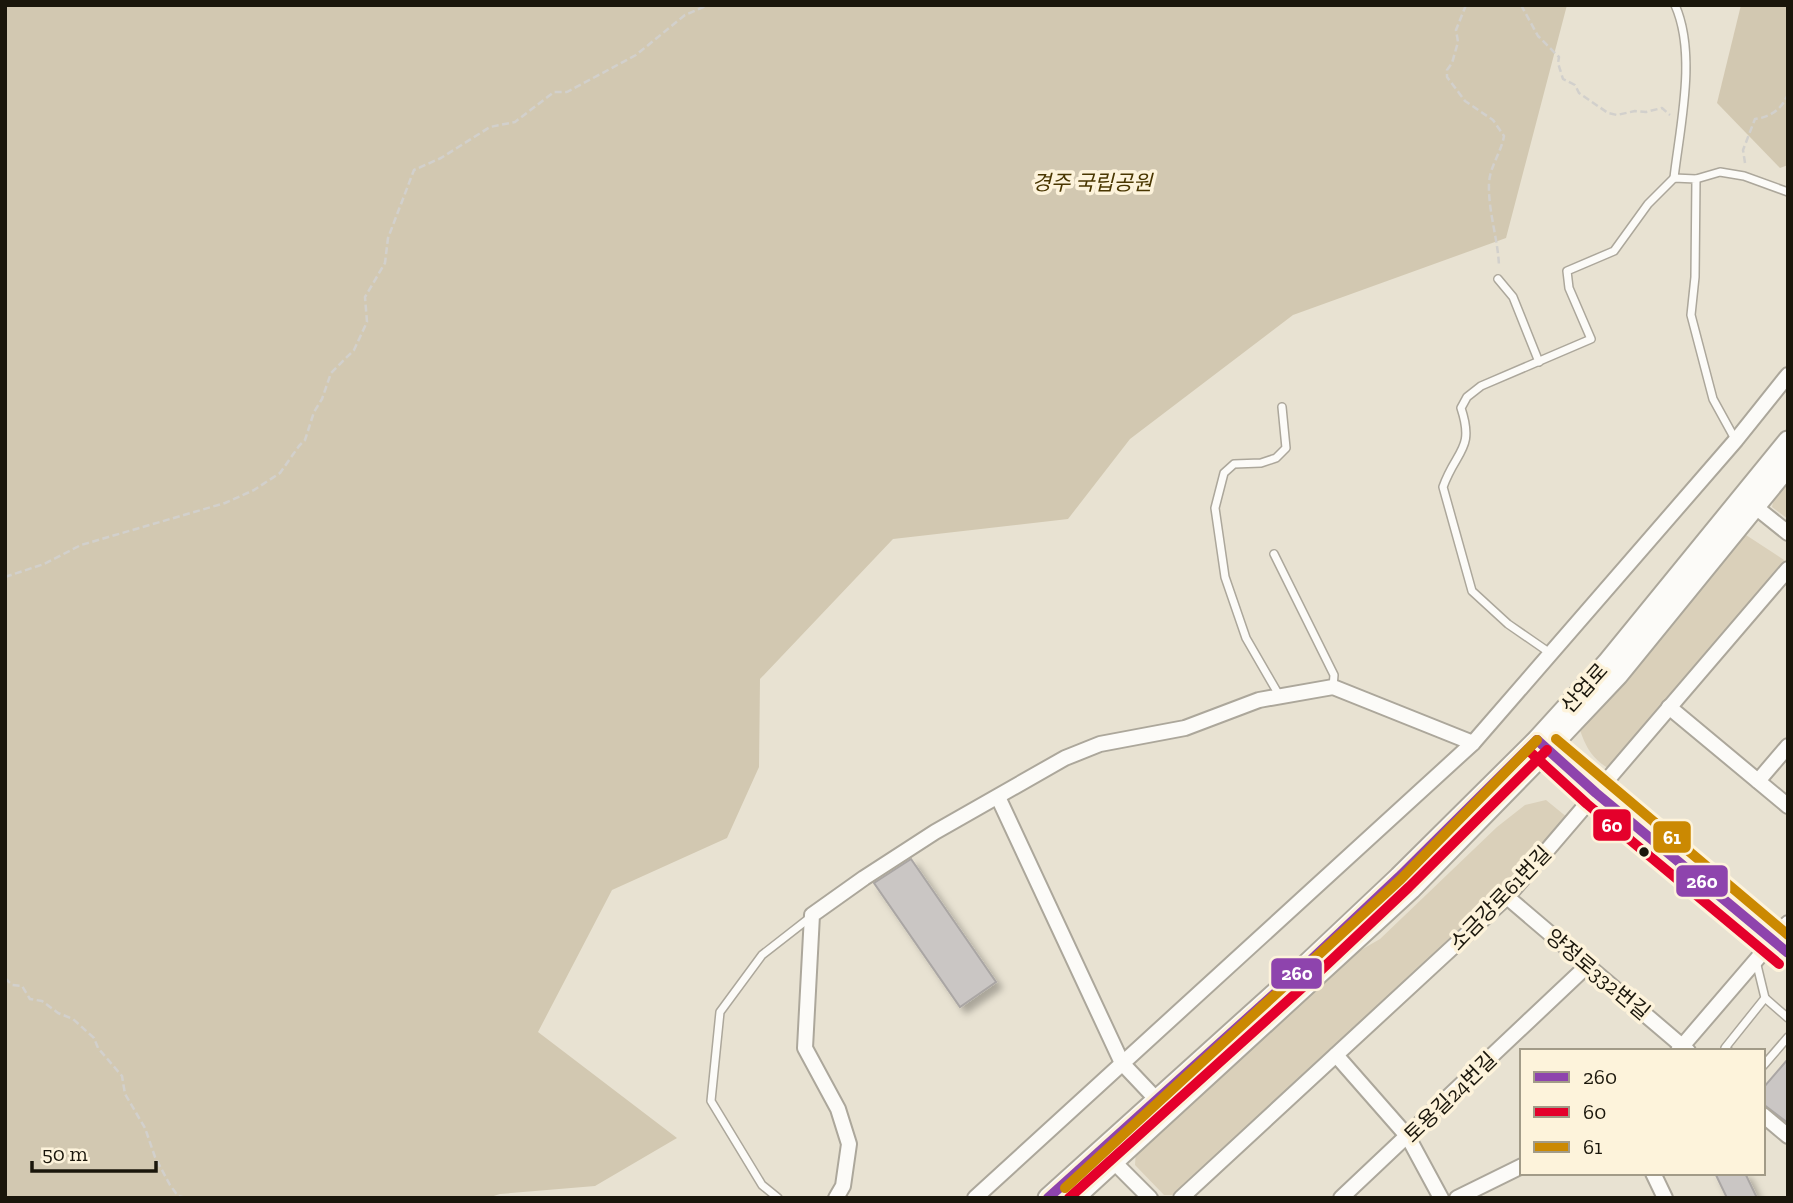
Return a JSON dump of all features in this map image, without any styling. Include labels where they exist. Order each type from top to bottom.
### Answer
[{"type":"street","points":[[975,1198],[1473,743],[1736,439],[1788,375]]},
{"type":"street","name":"산업로","points":[[1749,502],[1788,441]]},
{"type":"street","name":"산업로","points":[[1074,1198],[1411,889],[1542,745],[1607,663],[1749,502],[1788,466]]},
{"type":"street","points":[[1749,502],[1788,533]]},
{"type":"street","name":"소금강로61번길","points":[[1181,1198],[1507,897],[1788,569]]},
{"type":"street","points":[[836,1198],[843,1186],[849,1144],[838,1109],[805,1048],[812,915],[904,852],[1065,758],[1101,744],[1185,728],[1259,700],[1334,687],[1473,743]]},
{"type":"street","points":[[1669,707],[1788,806]]},
{"type":"street","points":[[1542,745],[1781,947]]},
{"type":"street","name":"산업로","points":[[1048,1198],[1542,745]]},
{"type":"street","points":[[1758,781],[1788,746]]},
{"type":"street","points":[[998,797],[1122,1063],[1157,1100]]},
{"type":"street","name":"양정로332번길","points":[[1507,897],[1683,1049]]},
{"type":"street","points":[[1683,1049],[1756,960],[1781,947],[1788,923]]},
{"type":"street","name":"토용길24번길","points":[[1341,1198],[1588,965]]},
{"type":"street","points":[[1336,1055],[1408,1137],[1441,1198]]},
{"type":"street","points":[[1765,1117],[1788,1136]]},
{"type":"street","points":[[1114,1162],[1150,1198]]},
{"type":"street","points":[[1457,1198],[1520,1167]]},
{"type":"street","points":[[1654,1175],[1665,1198]]},
{"type":"lane","points":[[1550,653],[1508,624],[1472,591],[1443,487],[1467,440],[1461,408],[1467,397],[1481,386],[1591,340],[1569,288],[1567,271],[1614,251],[1648,204],[1674,178],[1686,83],[1675,5]]},
{"type":"lane","points":[[1674,178],[1696,179],[1720,172],[1788,192]]},
{"type":"lane","points":[[1696,179],[1695,277],[1690,315],[1713,399],[1736,439]]},
{"type":"lane","points":[[1498,279],[1513,297],[1539,362]]},
{"type":"lane","points":[[1279,695],[1246,638],[1225,577],[1216,508],[1224,473],[1234,464],[1261,463],[1276,457],[1286,448],[1282,407]]},
{"type":"lane","points":[[1274,554],[1334,675],[1334,687]]},
{"type":"lane","points":[[778,1198],[762,1185],[712,1101],[720,1012],[762,955],[812,915]]},
{"type":"lane","points":[[1756,960],[1765,998],[1788,1018]]},
{"type":"lane","points":[[1726,1049],[1765,998]]},
{"type":"lane","points":[[1765,1064],[1788,1037]]},
{"type":"path","points":[[5,577],[44,564],[81,545],[225,503],[280,474],[305,440],[331,373],[354,351],[367,322],[365,297],[385,263],[388,237],[414,170],[441,158],[490,127],[515,122],[554,92],[567,92],[636,55],[685,15],[708,5]]},
{"type":"path","points":[[1466,5],[1456,30],[1458,42],[1447,77],[1465,101],[1493,120],[1504,136],[1502,149],[1494,161],[1489,181],[1499,252],[1498,279]]},
{"type":"path","points":[[1521,5],[1538,36],[1559,57],[1563,79],[1576,85],[1578,93],[1599,108],[1617,115],[1662,108],[1681,124]]},
{"type":"path","points":[[1767,185],[1744,162],[1743,150],[1755,119],[1765,118],[1782,107],[1788,94]]},
{"type":"path","points":[[5,978],[12,985],[22,986],[30,999],[42,1001],[58,1013],[73,1019],[94,1038],[97,1048],[122,1076],[125,1094],[145,1128],[155,1157],[170,1185],[178,1196],[187,1198]]},
{"type":"shaded area","points":[[1788,481],[1788,519],[1772,507],[1774,498]]},
{"type":"shaded area","points":[[1739,533],[1784,560],[1782,567],[1611,770],[1591,753],[1580,730]]},
{"type":"shaded area","points":[[1546,800],[1568,818],[1504,893],[1295,1081],[1177,1195],[1164,1195],[1135,1165],[1136,1149],[1340,962],[1380,939],[1497,827],[1525,805]]},
{"type":"green space","name":"경주 국립공원","points":[[5,5],[1567,5],[1506,238],[1293,315],[1130,439],[1068,519],[893,539],[760,679],[759,767],[727,838],[612,890],[538,1032],[677,1138],[595,1186],[500,1194],[487,1198],[5,1198]]},
{"type":"green space","points":[[1741,5],[1788,5],[1788,165],[1780,168],[1717,103]]},
{"type":"building","points":[[911,859],[996,982],[960,1007],[874,883]]},
{"type":"building","points":[[1788,1059],[1788,1123],[1765,1106],[1765,1086]]},
{"type":"building","points":[[1716,1175],[1746,1175],[1757,1198],[1727,1198]]},
{"type":"transit line","name":"61","points":[[1556,739],[1788,935]]},
{"type":"transit line","name":"260","points":[[1537,740],[1596,793],[1788,953]]},
{"type":"transit line","name":"260","points":[[1048,1198],[1293,977],[1399,877],[1537,740]]},
{"type":"transit line","name":"61","points":[[1065,1188],[1401,879],[1537,740]]},
{"type":"transit line","name":"60","points":[[1528,750],[1587,804],[1779,964]]},
{"type":"transit line","name":"60","points":[[1069,1198],[1303,987],[1409,887],[1547,750]]}]
